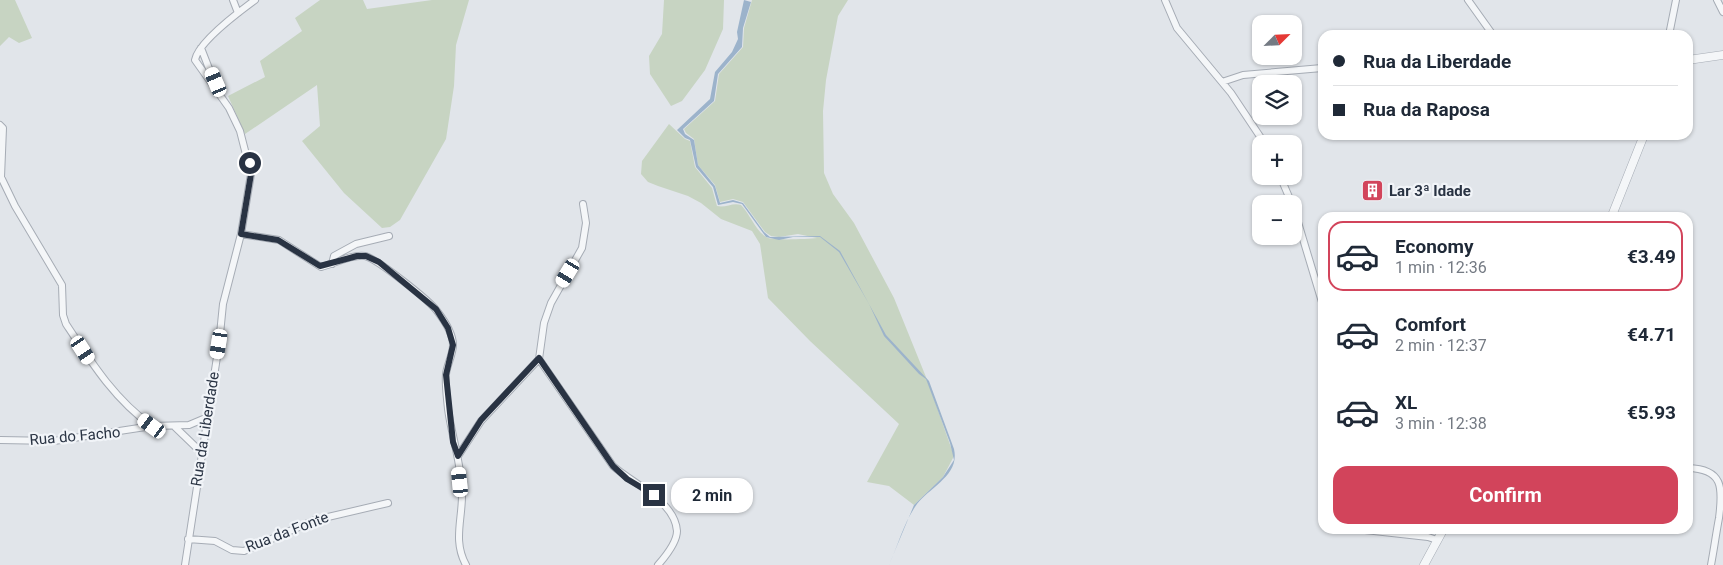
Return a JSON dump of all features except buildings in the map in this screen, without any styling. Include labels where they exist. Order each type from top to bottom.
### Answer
[{"type":"street","points":[[233,0],[238,13]]},
{"type":"street","points":[[201,48],[238,13],[255,0]]},
{"type":"street","points":[[1165,0],[1176,28],[1222,82],[1259,135]]},
{"type":"street","points":[[1468,0],[1489,30]]},
{"type":"street","points":[[1670,30],[1676,0]]},
{"type":"street","points":[[1717,0],[1723,12]]},
{"type":"street","name":"Rua da Liberdade","points":[[185,565],[219,344],[223,304],[241,234],[251,174],[250,163],[240,131],[218,92],[195,60],[201,48]]},
{"type":"street","name":"Rua da Liberdade","points":[[201,48],[218,92]]},
{"type":"street","points":[[1693,59],[1723,55]]},
{"type":"street","points":[[1222,82],[1244,75],[1318,68]]},
{"type":"street","points":[[0,125],[3,128],[0,176],[15,206],[62,285],[63,315],[66,324],[100,377],[141,418],[152,426]]},
{"type":"street","points":[[1613,212],[1642,140]]},
{"type":"street","points":[[458,456],[481,420],[539,358],[544,323],[551,303],[582,248],[586,224],[583,204]]},
{"type":"street","points":[[241,234],[278,240],[320,266],[357,256],[366,256],[379,262],[436,309],[448,328],[453,345],[446,375],[453,442],[458,456],[462,495],[457,534],[460,554],[466,565]]},
{"type":"street","points":[[332,264],[334,256],[356,244],[389,236]]},
{"type":"street","points":[[1302,236],[1318,289]]},
{"type":"street","points":[[539,358],[613,466],[627,479],[654,495],[668,509],[677,531],[674,543],[658,565]]},
{"type":"street","name":"Rua do Facho","points":[[0,440],[54,441],[152,426],[175,427],[189,425],[208,417]]},
{"type":"street","points":[[175,427],[202,453]]},
{"type":"street","points":[[1693,468],[1703,468],[1715,475],[1723,490],[1712,565]]},
{"type":"street","name":"Rua da Fonte","points":[[188,539],[215,541],[232,550],[244,551],[315,520],[388,503]]},
{"type":"street","points":[[1401,534],[1437,540]]},
{"type":"street","points":[[1424,565],[1440,534]]},
{"type":"green space","points":[[0,0],[15,0],[32,38],[19,43],[9,37],[0,46]]},
{"type":"green space","points":[[320,0],[363,0],[367,9],[432,0],[469,0],[456,45],[454,86],[446,139],[400,220],[390,227],[382,228],[344,193],[302,141],[320,126],[317,85],[245,134],[228,96],[265,77],[260,61],[302,31],[295,18]]},
{"type":"green space","points":[[664,0],[724,0],[723,29],[705,70],[682,101],[671,106],[650,74],[649,56],[662,34]]},
{"type":"green space","points":[[752,0],[848,0],[838,16],[826,80],[823,111],[824,173],[833,194],[854,223],[894,298],[928,382],[954,456],[943,477],[914,505],[889,486],[867,482],[899,424],[810,341],[768,298],[760,244],[752,231],[721,219],[701,203],[688,196],[648,182],[641,174],[642,161],[669,124],[685,139],[690,141],[695,167],[712,188],[717,206],[741,205],[762,234],[769,238],[817,238],[798,234],[779,237],[771,236],[765,232],[743,202],[733,199],[720,202],[715,185],[698,165],[694,139],[684,129],[715,101],[719,74],[743,47],[744,28]]},
{"type":"water","points":[[744,0],[751,2],[743,28],[742,47],[718,74],[714,101],[683,129],[685,134],[694,140],[698,165],[715,186],[720,203],[733,200],[743,203],[764,232],[770,237],[820,236],[840,251],[886,335],[929,381],[954,449],[955,458],[953,466],[943,480],[917,504],[909,518],[914,505],[943,477],[954,460],[950,443],[926,379],[919,374],[884,336],[869,304],[839,252],[820,237],[793,237],[779,240],[766,237],[742,204],[733,202],[718,205],[713,187],[696,167],[690,140],[677,130],[710,99],[715,72],[732,52],[738,39],[737,32]]},
{"type":"water","points":[[909,518],[894,554],[901,534]]},
{"type":"place","name":"Lar 3ª Idade","points":[[1373,191]]},
{"type":"route","points":[[250,163],[251,174],[241,234],[278,240],[320,266],[357,256],[366,256],[379,262],[436,309],[448,328],[453,345],[446,375],[453,442],[458,456],[481,420],[511,391],[539,358],[546,365],[596,444],[613,466],[627,479],[654,495]]}]
